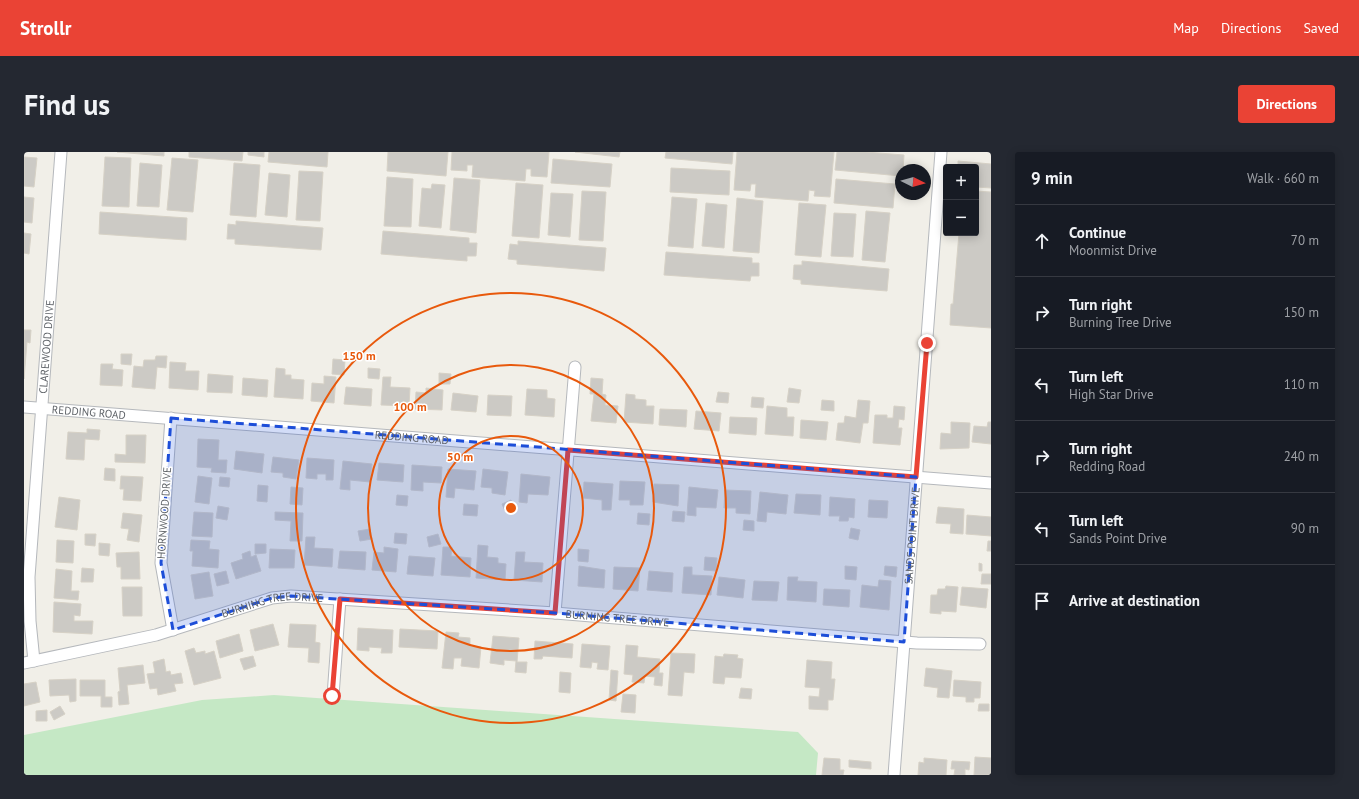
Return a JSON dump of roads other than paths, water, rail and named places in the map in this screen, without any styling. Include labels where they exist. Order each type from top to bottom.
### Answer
[{"type":"street","name":"CLAREWOOD DRIVE","points":[[29,662],[29,577],[61,152]]},
{"type":"street","name":"SANDS POINT DRIVE","points":[[894,775],[941,152]]},
{"type":"street","points":[[555,613],[575,367]]},
{"type":"street","name":"REDDING ROAD","points":[[24,407],[991,483]]},
{"type":"street","name":"HORNWOOD DRIVE","points":[[171,418],[161,563],[173,630]]},
{"type":"street","name":"BURNING TREE DRIVE","points":[[29,662],[173,630],[272,598],[291,596],[555,613],[904,642],[980,644]]},
{"type":"street","points":[[332,696],[340,599]]}]
